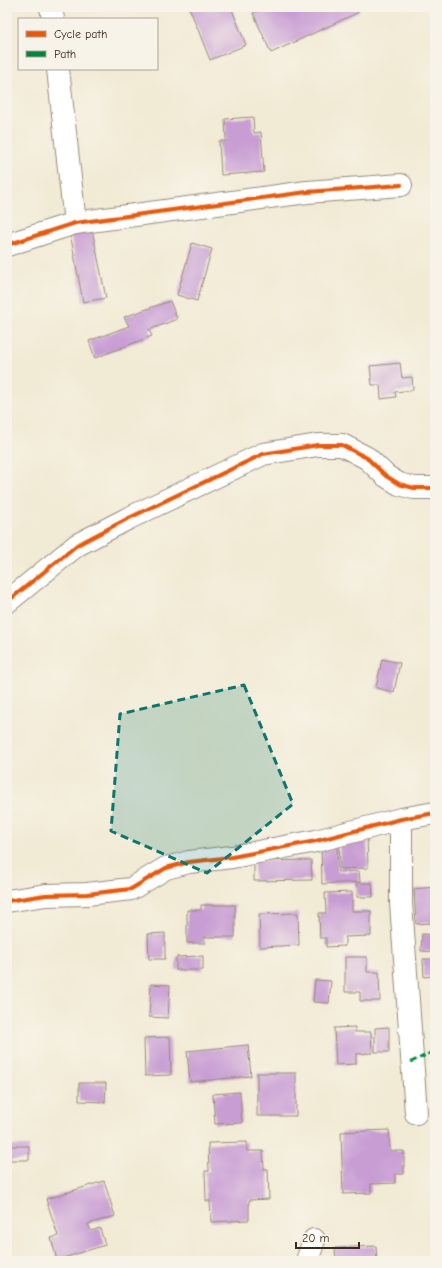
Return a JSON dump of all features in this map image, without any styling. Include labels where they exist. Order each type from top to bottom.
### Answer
[{"type":"street","points":[[52,7],[53,18]]},
{"type":"street","points":[[58,70],[75,223]]},
{"type":"street","points":[[7,245],[75,223],[307,192],[401,185]]},
{"type":"street","points":[[7,602],[77,545],[127,519],[263,454],[318,445],[342,445],[368,458],[386,476],[399,484],[414,488],[435,488]]},
{"type":"street","points":[[7,902],[46,895],[87,894],[131,888],[166,868],[189,862],[232,857],[316,841],[401,819],[435,813]]},
{"type":"street","points":[[401,819],[401,903],[416,1113]]},
{"type":"street","points":[[307,1261],[314,1240]]},
{"type":"highlighted area","points":[[244,685],[293,804],[207,873],[111,831],[120,714]]},
{"type":"building","points":[[189,7],[231,7],[246,45],[210,60]]},
{"type":"building","points":[[267,7],[357,7],[359,12],[271,53],[253,13]]},
{"type":"building","points":[[253,117],[254,133],[261,132],[264,172],[221,175],[219,141],[226,141],[225,119]]},
{"type":"building","points":[[92,229],[106,298],[83,302],[70,233]]},
{"type":"building","points":[[192,243],[212,249],[197,301],[177,295]]},
{"type":"building","points":[[170,301],[177,319],[149,330],[152,336],[95,358],[89,341],[129,326],[124,317]]},
{"type":"building","points":[[400,363],[402,378],[412,377],[413,390],[395,392],[396,397],[381,399],[380,385],[372,385],[370,366]]},
{"type":"building","points":[[382,659],[400,663],[394,692],[376,688]]},
{"type":"building","points":[[367,835],[368,868],[340,869],[339,836]]},
{"type":"building","points":[[321,844],[337,844],[338,872],[359,871],[360,882],[322,884]]},
{"type":"building","points":[[311,860],[312,880],[254,881],[254,861]]},
{"type":"building","points":[[356,883],[372,883],[373,897],[357,897]]},
{"type":"building","points":[[435,887],[435,928],[432,929],[432,923],[416,924],[414,889]]},
{"type":"building","points":[[352,892],[352,911],[371,911],[371,936],[345,937],[345,946],[326,947],[326,938],[320,938],[319,913],[326,913],[325,893]]},
{"type":"building","points":[[201,905],[235,905],[235,937],[204,937],[205,943],[187,943],[187,910],[201,910]]},
{"type":"building","points":[[298,913],[299,945],[260,947],[259,914]]},
{"type":"building","points":[[165,933],[165,959],[149,959],[148,934]]},
{"type":"building","points":[[422,934],[435,935],[435,952],[421,951]]},
{"type":"building","points":[[203,956],[203,970],[176,970],[176,957]]},
{"type":"building","points":[[345,957],[367,957],[367,972],[379,972],[380,1001],[360,1001],[360,992],[345,992]]},
{"type":"building","points":[[423,959],[435,959],[435,976],[424,977]]},
{"type":"building","points":[[315,980],[331,981],[329,1003],[313,1002]]},
{"type":"building","points":[[151,984],[170,985],[168,1018],[149,1017]]},
{"type":"building","points":[[355,1027],[355,1032],[371,1032],[372,1053],[356,1054],[356,1064],[336,1065],[334,1028]]},
{"type":"building","points":[[389,1027],[389,1052],[375,1052],[375,1028]]},
{"type":"building","points":[[170,1037],[171,1075],[145,1076],[144,1038]]},
{"type":"building","points":[[248,1045],[251,1076],[190,1082],[187,1051]]},
{"type":"building","points":[[257,1073],[296,1073],[296,1116],[257,1116]]},
{"type":"building","points":[[79,1083],[106,1083],[105,1102],[79,1101]]},
{"type":"building","points":[[240,1092],[242,1123],[215,1124],[213,1094]]},
{"type":"building","points":[[389,1130],[390,1151],[404,1151],[404,1174],[395,1174],[395,1183],[371,1184],[371,1193],[343,1194],[341,1132]]},
{"type":"building","points":[[247,1142],[247,1151],[263,1151],[264,1169],[268,1169],[269,1199],[249,1200],[249,1220],[211,1222],[210,1201],[206,1201],[205,1171],[209,1171],[208,1143]]},
{"type":"building","points":[[10,1146],[29,1146],[29,1160],[10,1160]]},
{"type":"building","points":[[104,1181],[115,1216],[88,1224],[91,1231],[100,1228],[105,1245],[57,1260],[51,1238],[58,1236],[46,1199]]},
{"type":"building","points":[[376,1246],[377,1261],[336,1261],[335,1248]]},
{"type":"marked path","points":[[411,1062],[435,1051]]},
{"type":"cycle path","points":[[7,245],[75,223],[307,192],[401,185]]},
{"type":"cycle path","points":[[7,602],[77,545],[127,519],[263,454],[318,445],[342,445],[367,458],[386,476],[399,484],[414,488],[435,488]]},
{"type":"cycle path","points":[[7,901],[46,895],[87,894],[131,889],[166,868],[189,862],[232,857],[316,841],[401,819],[435,813]]}]
